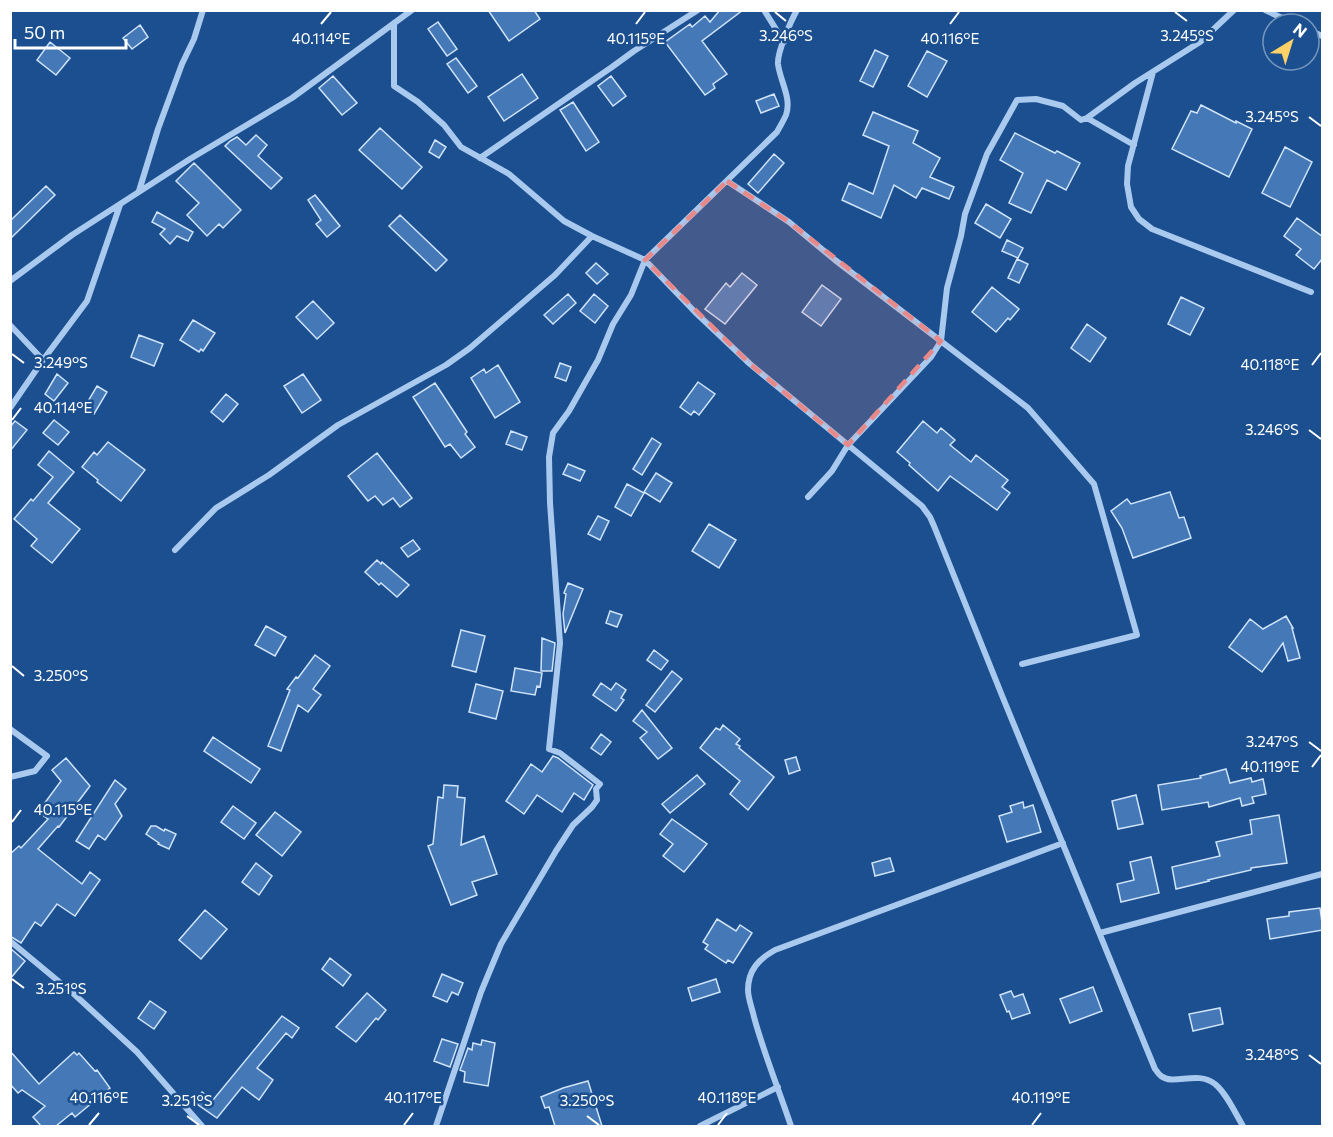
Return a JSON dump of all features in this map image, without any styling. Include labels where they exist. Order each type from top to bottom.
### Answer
[{"type":"street","points":[[139,192],[158,129],[182,64],[194,39],[203,10]]},
{"type":"street","points":[[10,281],[72,235],[190,159],[292,98],[412,10]]},
{"type":"street","points":[[480,158],[634,51],[698,10]]},
{"type":"street","points":[[764,10],[784,42]]},
{"type":"street","points":[[436,1126],[481,992],[501,944],[573,825],[597,800],[596,789],[600,784],[560,753],[549,749],[560,644],[550,503],[549,458],[553,433],[569,411],[598,360],[614,324],[631,295],[645,260],[777,132],[787,113],[788,98],[778,65],[778,57],[797,10]]},
{"type":"street","points":[[808,497],[832,471],[848,445],[931,357],[941,341],[947,288],[965,214],[987,154],[1017,100],[1036,99],[1063,106],[1081,120],[1087,118],[1153,71],[1200,42],[1234,10]]},
{"type":"street","points":[[394,22],[394,86],[418,102],[444,125],[462,147],[509,174],[564,221],[645,260],[750,364],[922,506],[930,517],[1155,1069],[1168,1080],[1202,1078],[1215,1084],[1243,1126]]},
{"type":"street","points":[[1153,71],[1128,166],[1127,184],[1131,207],[1139,219],[1152,229],[1311,292]]},
{"type":"street","points":[[1087,118],[1134,145]]},
{"type":"street","points":[[727,181],[789,222],[835,260],[1029,408],[1094,484],[1137,635],[1022,664]]},
{"type":"street","points":[[10,408],[42,360],[87,301],[120,204]]},
{"type":"street","points":[[175,550],[216,508],[269,475],[338,425],[446,365],[470,348],[555,275],[592,236]]},
{"type":"street","points":[[10,325],[42,360]]},
{"type":"street","points":[[10,729],[47,756],[35,771],[10,777]]},
{"type":"street","points":[[791,1126],[759,1034],[748,991],[754,968],[762,958],[775,950],[1063,843]]},
{"type":"street","points":[[1100,933],[1323,874]]},
{"type":"street","points":[[10,941],[75,995],[137,1052],[202,1126]]},
{"type":"street","points":[[700,1126],[778,1087]]},
{"type":"highlighted area","points":[[727,181],[789,222],[941,341],[848,445],[750,364],[645,260]]},
{"type":"building","points":[[488,10],[534,10],[540,19],[509,41]]},
{"type":"building","points":[[720,10],[743,10],[702,41],[727,74],[713,84],[715,88],[705,95],[665,42],[690,24],[692,27],[705,16],[710,22]]},
{"type":"building","points":[[438,22],[457,49],[447,56],[428,29]]},
{"type":"building","points":[[140,25],[148,37],[132,49],[123,38]]},
{"type":"building","points":[[50,42],[70,58],[56,75],[37,60]]},
{"type":"building","points":[[875,50],[888,56],[873,87],[860,81]]},
{"type":"building","points":[[927,51],[947,61],[927,97],[908,86]]},
{"type":"building","points":[[456,58],[477,86],[468,93],[447,64]]},
{"type":"building","points":[[522,74],[538,98],[504,121],[488,97]]},
{"type":"building","points":[[333,76],[357,103],[342,115],[319,88]]},
{"type":"building","points":[[611,76],[626,96],[613,106],[598,86]]},
{"type":"building","points":[[774,94],[779,106],[761,113],[756,101]]},
{"type":"building","points":[[573,102],[599,142],[586,151],[560,110]]},
{"type":"building","points":[[1201,105],[1252,129],[1229,177],[1172,149],[1191,111],[1197,113]]},
{"type":"building","points":[[873,112],[918,131],[913,143],[940,158],[930,177],[954,187],[949,199],[922,188],[916,198],[894,185],[881,218],[842,200],[849,183],[873,194],[889,146],[863,135]]},
{"type":"building","points":[[380,128],[422,167],[402,189],[359,150]]},
{"type":"building","points":[[1015,133],[1080,163],[1066,190],[1047,180],[1031,213],[1009,203],[1023,173],[1000,160]]},
{"type":"building","points":[[256,135],[267,145],[258,156],[282,178],[271,189],[225,146],[237,137],[246,145]]},
{"type":"building","points":[[435,140],[446,147],[439,158],[429,152]]},
{"type":"building","points":[[1285,147],[1312,162],[1290,207],[1262,193]]},
{"type":"building","points":[[774,154],[784,163],[758,193],[748,184]]},
{"type":"building","points":[[194,163],[241,210],[223,228],[219,224],[207,236],[187,215],[199,203],[176,181]]},
{"type":"building","points":[[46,186],[55,195],[10,239],[10,221]]},
{"type":"building","points":[[315,195],[340,226],[327,237],[316,224],[321,220],[308,200]]},
{"type":"building","points":[[986,204],[1011,219],[1000,238],[975,223]]},
{"type":"building","points":[[157,212],[193,232],[188,241],[177,236],[170,244],[160,234],[165,229],[152,222]]},
{"type":"building","points":[[400,215],[447,260],[436,271],[389,226]]},
{"type":"building","points":[[1297,218],[1323,237],[1323,258],[1314,269],[1296,255],[1301,249],[1284,236]]},
{"type":"building","points":[[1007,240],[1023,248],[1018,258],[1002,251]]},
{"type":"building","points":[[1017,259],[1028,264],[1019,283],[1008,278]]},
{"type":"building","points":[[596,263],[608,274],[597,284],[586,273]]},
{"type":"building","points":[[742,273],[757,285],[725,324],[705,309],[726,283],[730,287]]},
{"type":"building","points":[[822,285],[841,299],[821,326],[802,312]]},
{"type":"building","points":[[992,287],[1019,309],[996,332],[972,312]]},
{"type":"building","points":[[568,294],[576,303],[553,324],[544,315]]},
{"type":"building","points":[[594,294],[608,306],[595,323],[580,311]]},
{"type":"building","points":[[1181,297],[1204,308],[1190,335],[1168,324]]},
{"type":"building","points":[[313,301],[334,323],[317,339],[296,317]]},
{"type":"building","points":[[193,320],[215,333],[203,351],[201,349],[199,352],[180,340]]},
{"type":"building","points":[[1087,324],[1106,338],[1090,362],[1071,348]]},
{"type":"building","points":[[139,335],[163,344],[154,366],[131,357]]},
{"type":"building","points":[[560,363],[571,367],[566,381],[555,377]]},
{"type":"building","points":[[498,365],[520,402],[495,418],[471,378],[484,369],[486,373]]},
{"type":"building","points":[[57,374],[68,383],[54,401],[45,394]]},
{"type":"building","points":[[303,374],[321,400],[302,413],[284,386]]},
{"type":"building","points":[[698,382],[715,394],[699,415],[694,411],[691,415],[680,407]]},
{"type":"building","points":[[435,383],[475,447],[461,458],[450,444],[445,447],[413,397]]},
{"type":"building","points":[[97,386],[107,392],[94,414],[84,408]]},
{"type":"building","points":[[226,394],[238,404],[223,422],[211,412]]},
{"type":"building","points":[[54,420],[69,432],[58,445],[43,433]]},
{"type":"building","points":[[15,421],[27,430],[10,451],[10,427]]},
{"type":"building","points":[[923,421],[937,433],[941,428],[955,440],[950,445],[971,462],[976,455],[1008,480],[1002,487],[1010,493],[997,510],[950,476],[938,491],[897,452]]},
{"type":"building","points":[[511,431],[527,437],[522,450],[506,444]]},
{"type":"building","points":[[652,438],[661,444],[642,475],[633,469]]},
{"type":"building","points":[[108,442],[145,470],[121,501],[82,467],[94,452],[97,455]]},
{"type":"building","points":[[49,451],[74,472],[48,503],[80,529],[52,563],[31,546],[37,539],[14,519],[53,477],[38,465]]},
{"type":"building","points":[[377,453],[412,498],[400,507],[393,498],[383,505],[375,496],[368,501],[348,476]]},
{"type":"building","points":[[568,464],[585,471],[580,481],[563,474]]},
{"type":"building","points":[[656,473],[672,483],[660,502],[644,492]]},
{"type":"building","points":[[627,484],[644,493],[631,516],[615,507]]},
{"type":"building","points":[[1170,492],[1179,518],[1184,517],[1191,538],[1133,558],[1122,528],[1111,511],[1127,499],[1131,504]]},
{"type":"building","points":[[598,516],[609,521],[600,540],[588,534]]},
{"type":"building","points":[[709,524],[736,540],[719,568],[692,551]]},
{"type":"building","points":[[413,540],[420,549],[408,557],[401,548]]},
{"type":"building","points":[[377,560],[409,585],[397,597],[365,572]]},
{"type":"building","points":[[568,583],[583,589],[565,633],[563,614],[566,594],[564,593]]},
{"type":"building","points":[[610,611],[622,615],[617,627],[606,623]]},
{"type":"building","points":[[1286,616],[1293,628],[1300,658],[1288,661],[1283,643],[1262,672],[1229,647],[1250,619],[1263,629]]},
{"type":"building","points":[[266,626],[286,637],[275,656],[255,645]]},
{"type":"building","points":[[461,630],[485,636],[476,672],[452,666]]},
{"type":"building","points":[[542,638],[555,643],[552,671],[541,671]]},
{"type":"building","points":[[654,650],[668,661],[661,670],[647,660]]},
{"type":"building","points":[[315,655],[330,666],[313,689],[321,695],[308,712],[298,705],[281,751],[268,746],[290,690],[287,689]]},
{"type":"building","points":[[515,668],[542,673],[540,687],[537,686],[535,695],[511,691]]},
{"type":"building","points":[[672,671],[682,679],[655,712],[646,705]]},
{"type":"building","points":[[601,683],[611,690],[616,683],[626,690],[621,698],[624,700],[616,711],[593,695]]},
{"type":"building","points":[[476,684],[503,691],[496,719],[469,712]]},
{"type":"building","points":[[642,710],[672,748],[658,759],[640,738],[647,732],[633,721]]},
{"type":"building","points":[[723,725],[740,739],[736,744],[740,746],[739,748],[774,777],[748,810],[730,794],[740,781],[700,748],[716,728],[720,730]]},
{"type":"building","points":[[601,734],[611,742],[601,755],[591,748]]},
{"type":"building","points":[[213,737],[260,769],[251,783],[204,751]]},
{"type":"building","points":[[553,756],[593,785],[584,800],[574,793],[562,812],[537,795],[524,814],[506,801],[531,764],[542,772]]},
{"type":"building","points":[[796,757],[800,770],[789,774],[785,760]]},
{"type":"building","points":[[66,758],[90,786],[59,827],[38,849],[82,884],[90,872],[100,880],[75,916],[57,904],[41,926],[35,922],[21,943],[10,936],[10,854],[19,846],[21,848],[48,819],[38,812],[61,781],[52,770]]},
{"type":"building","points":[[1226,769],[1230,783],[1251,778],[1252,782],[1263,779],[1266,794],[1252,797],[1254,803],[1242,806],[1240,798],[1209,807],[1208,802],[1162,810],[1158,785],[1201,778],[1200,776]]},
{"type":"building","points":[[697,775],[705,784],[670,813],[662,804]]},
{"type":"building","points":[[115,780],[126,789],[115,804],[122,816],[105,840],[98,835],[89,849],[76,841]]},
{"type":"building","points":[[444,785],[458,786],[457,797],[465,798],[461,845],[484,836],[497,874],[472,882],[477,895],[451,905],[428,846],[433,844],[438,797],[443,798]]},
{"type":"building","points":[[1136,795],[1143,824],[1118,829],[1112,801]]},
{"type":"building","points":[[1023,802],[1024,808],[1033,805],[1041,832],[1007,842],[999,816],[1012,812],[1010,806]]},
{"type":"building","points":[[233,806],[256,823],[244,839],[221,822]]},
{"type":"building","points":[[275,812],[301,832],[282,856],[256,835]]},
{"type":"building","points":[[1279,815],[1287,863],[1251,868],[1251,870],[1176,889],[1172,867],[1220,856],[1216,842],[1252,834],[1250,820]]},
{"type":"building","points":[[672,819],[707,844],[684,872],[663,856],[673,844],[660,834]]},
{"type":"building","points":[[151,826],[176,834],[169,849],[158,844],[146,834]]},
{"type":"building","points":[[1151,857],[1159,893],[1121,902],[1117,884],[1134,880],[1130,862]]},
{"type":"building","points":[[890,858],[894,871],[875,876],[872,863]]},
{"type":"building","points":[[256,863],[272,876],[259,895],[242,882]]},
{"type":"building","points":[[1320,908],[1323,930],[1270,939],[1267,919],[1289,916],[1289,912]]},
{"type":"building","points":[[205,910],[227,929],[201,959],[179,940]]},
{"type":"building","points":[[717,919],[736,931],[740,925],[752,933],[733,963],[728,960],[726,963],[705,949],[708,945],[703,942]]},
{"type":"building","points":[[10,948],[25,961],[10,979]]},
{"type":"building","points":[[330,958],[351,975],[343,986],[322,969]]},
{"type":"building","points":[[442,974],[463,983],[458,995],[452,992],[447,1002],[433,996]]},
{"type":"building","points":[[716,979],[720,992],[692,1001],[688,988]]},
{"type":"building","points":[[1093,987],[1102,1011],[1070,1023],[1060,999]]},
{"type":"building","points":[[1011,991],[1014,997],[1023,994],[1030,1013],[1012,1019],[1000,995]]},
{"type":"building","points":[[367,993],[386,1010],[378,1020],[376,1018],[356,1042],[336,1027]]},
{"type":"building","points":[[150,1001],[166,1012],[154,1029],[138,1018]]},
{"type":"building","points":[[1220,1008],[1223,1024],[1193,1031],[1189,1014]]},
{"type":"building","points":[[282,1016],[299,1028],[292,1038],[286,1033],[257,1068],[273,1080],[259,1100],[242,1087],[217,1118],[194,1102],[202,1092],[213,1100]]},
{"type":"building","points":[[442,1039],[458,1044],[450,1067],[434,1061]]},
{"type":"building","points":[[482,1040],[495,1043],[488,1086],[464,1082],[465,1072],[460,1070],[468,1048],[472,1050],[473,1043],[481,1045]]},
{"type":"building","points":[[10,1051],[39,1084],[74,1052],[77,1055],[79,1053],[95,1071],[97,1070],[110,1088],[75,1117],[72,1113],[56,1126],[41,1126],[33,1117],[45,1106],[22,1090],[18,1093],[10,1084]]},
{"type":"building","points":[[588,1081],[602,1126],[555,1126],[549,1107],[545,1108],[541,1097]]}]
